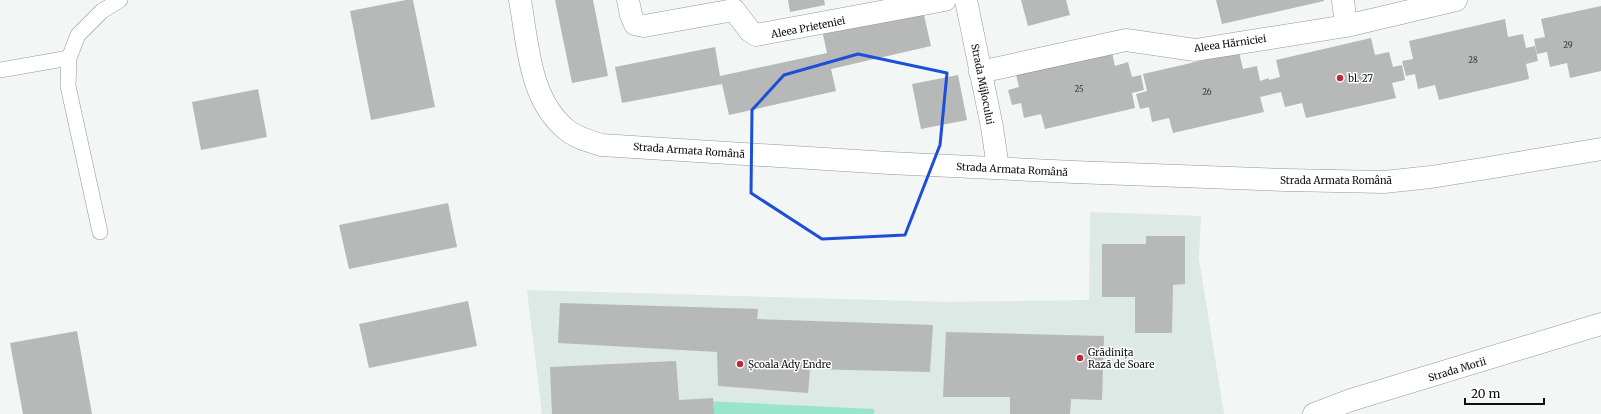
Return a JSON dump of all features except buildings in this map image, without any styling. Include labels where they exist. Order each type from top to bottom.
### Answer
[{"type":"street","name":"Strada Armata Română","points":[[520,0],[532,66],[540,95],[551,115],[568,131],[586,140],[601,145],[889,163],[1286,180],[1384,182],[1460,173],[1601,149]]},
{"type":"street","name":"Aleea Prieteniei","points":[[628,0],[631,15],[635,24],[644,26],[734,10],[750,31],[756,35],[945,0]]},
{"type":"street","name":"Strada Mijlocului","points":[[966,0],[992,127],[998,168]]},
{"type":"street","points":[[1343,0],[1346,26]]},
{"type":"street","name":"Aleea Hărniciei","points":[[980,72],[1126,40],[1195,50],[1346,26],[1456,0]]},
{"type":"street","name":"Strada Morii","points":[[1314,414],[1351,400],[1601,324]]},
{"type":"lane","points":[[100,232],[68,86],[69,58],[78,35],[102,11],[120,0]]},
{"type":"lane","points":[[0,70],[69,58]]},
{"type":"highlighted area","points":[[858,54],[947,73],[940,145],[905,235],[822,239],[751,193],[752,110],[784,75]]},
{"type":"shaded area","points":[[1090,212],[1201,216],[1199,259],[1224,414],[542,414],[527,290],[946,302],[1089,300]]},
{"type":"green space","points":[[705,401],[874,409],[874,414],[704,414]]},
{"type":"place","name":"bl. 27","points":[[1340,78]]},
{"type":"place","name":"Grădinița Rază de Soare","points":[[1080,358]]},
{"type":"place","name":"Școala Ady Endre","points":[[740,364]]}]
